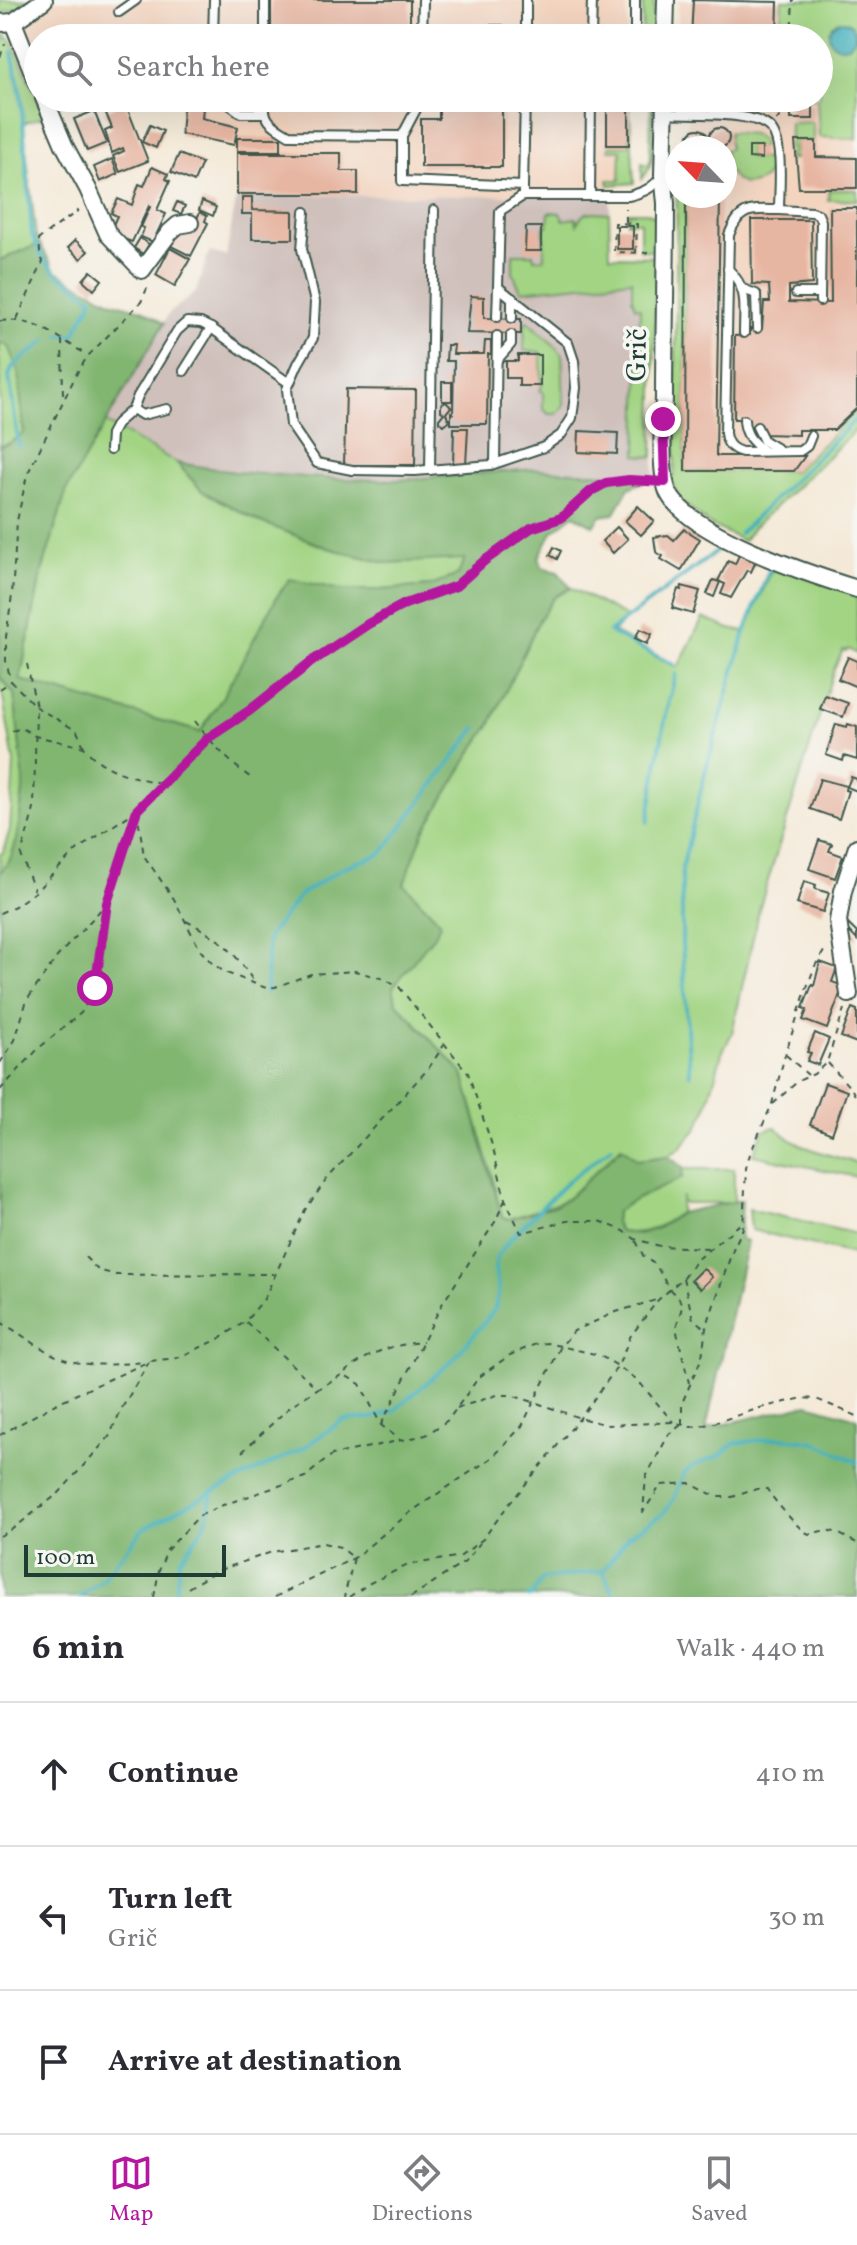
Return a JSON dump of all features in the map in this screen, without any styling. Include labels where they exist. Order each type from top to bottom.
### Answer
[{"type":"street","points":[[24,57],[6,22],[44,0]]},
{"type":"street","points":[[665,24],[666,0]]},
{"type":"street","points":[[50,112],[108,234],[146,275],[170,232],[178,225],[190,223]]},
{"type":"street","name":"Grič","points":[[665,112],[665,482]]},
{"type":"street","points":[[665,482],[676,503],[709,528],[786,566],[857,589]]},
{"type":"street","points":[[849,994],[838,933],[841,899],[857,847]]},
{"type":"lane","points":[[119,12],[136,0]]},
{"type":"lane","points":[[213,24],[214,0]]},
{"type":"lane","points":[[265,0],[265,24]]},
{"type":"lane","points":[[422,24],[423,0]]},
{"type":"lane","points":[[526,0],[526,24]]},
{"type":"lane","points":[[591,24],[592,0]]},
{"type":"lane","points":[[635,0],[635,24]]},
{"type":"lane","points":[[240,112],[264,113],[273,126],[289,135],[402,136]]},
{"type":"lane","points":[[415,112],[402,136],[402,181],[590,196],[626,196],[646,191],[656,185],[663,175]]},
{"type":"lane","points":[[497,317],[500,211],[523,191],[525,112]]},
{"type":"lane","points":[[590,196],[591,112]]},
{"type":"lane","points":[[706,112],[759,121],[771,129],[778,151],[779,210]]},
{"type":"lane","points":[[430,470],[434,210]]},
{"type":"lane","points":[[796,293],[820,297],[821,221],[818,214],[745,211],[735,219],[729,235],[726,440],[735,450],[783,452],[800,451],[807,446],[811,436]]},
{"type":"lane","points":[[305,212],[302,249],[315,302],[313,338],[287,389],[291,425],[317,463],[352,470],[430,470],[495,463],[544,447],[561,435],[572,418],[576,388],[574,361],[568,343],[498,287]]},
{"type":"lane","points":[[728,269],[739,279],[743,289],[744,333]]},
{"type":"lane","points":[[743,289],[767,294]]},
{"type":"lane","points":[[756,294],[757,328]]},
{"type":"lane","points":[[512,298],[512,318]]},
{"type":"lane","points":[[110,450],[111,434],[117,423],[133,409],[177,331],[187,322],[201,323],[211,328],[289,383]]},
{"type":"lane","points":[[184,371],[211,328]]},
{"type":"lane","points":[[497,360],[511,344],[511,335]]},
{"type":"lane","points":[[495,463],[497,336]]},
{"type":"lane","points":[[133,409],[142,415],[167,409]]},
{"type":"lane","points":[[744,420],[749,438],[764,451]]},
{"type":"lane","points":[[757,427],[764,441],[783,452]]},
{"type":"path","points":[[792,24],[793,0]]},
{"type":"path","points":[[771,129],[783,112]]},
{"type":"path","points":[[626,196],[626,224]]},
{"type":"path","points":[[17,319],[43,262],[39,239],[94,201]]},
{"type":"path","points":[[615,223],[626,224],[637,224],[636,252],[614,252],[615,223]]},
{"type":"path","points":[[146,275],[141,302],[88,356],[63,398],[27,475],[17,521],[6,661],[11,681],[36,707],[77,731],[84,747],[105,767],[162,783]]},
{"type":"path","points":[[0,321],[17,319],[48,331],[88,356]]},
{"type":"path","points":[[62,340],[63,398]]},
{"type":"path","points":[[0,913],[35,892],[78,849],[137,810],[208,738],[368,624],[405,604],[456,586],[484,561],[531,528],[561,518],[591,491],[606,483],[629,480],[665,482]]},
{"type":"path","points":[[27,664],[36,707],[34,809],[21,855],[35,892]]},
{"type":"path","points":[[0,689],[11,681]]},
{"type":"path","points":[[195,721],[239,770],[253,779]]},
{"type":"path","points":[[12,731],[22,728],[35,736],[84,747]]},
{"type":"path","points":[[0,1090],[39,1048],[81,1013],[95,988],[107,903],[137,810]]},
{"type":"path","points":[[137,810],[144,856],[174,899],[200,950],[211,962],[232,976],[264,988],[311,974],[355,971],[368,973],[399,987],[468,1073],[493,1148],[505,1199],[521,1233],[567,1221],[600,1221],[615,1226],[635,1239],[660,1246],[711,1248]]},
{"type":"path","points":[[0,1063],[15,1040],[27,1000],[57,957],[107,903]]},
{"type":"path","points":[[183,919],[221,940],[238,957],[255,983]]},
{"type":"path","points":[[682,1424],[682,1403],[702,1357],[706,1328],[745,1220],[750,1154],[772,1104],[815,966],[838,933]]},
{"type":"path","points":[[772,1104],[784,1091],[814,1074],[827,1062],[849,994]]},
{"type":"path","points":[[0,1322],[64,1360],[120,1364],[177,1358],[217,1340],[245,1322],[264,1299],[305,1210],[327,1179],[428,1069],[444,1045]]},
{"type":"path","points":[[785,1055],[809,1075]]},
{"type":"path","points":[[827,1062],[857,1099]]},
{"type":"path","points":[[381,1425],[441,1306],[495,1222],[505,1199]]},
{"type":"path","points":[[411,1597],[465,1562],[580,1418],[618,1366],[630,1337],[658,1300],[683,1278],[696,1260],[745,1220]]},
{"type":"path","points":[[635,1239],[644,1257],[656,1265],[669,1289],[679,1298],[682,1307],[676,1328],[689,1384]]},
{"type":"path","points":[[85,1257],[98,1270],[116,1275],[274,1274]]},
{"type":"path","points":[[683,1278],[693,1319],[706,1328]]},
{"type":"path","points":[[275,1597],[354,1558],[412,1511],[493,1457],[522,1426],[561,1346],[574,1331],[597,1319],[658,1300]]},
{"type":"path","points":[[245,1322],[318,1389]]},
{"type":"path","points":[[242,1452],[292,1405],[362,1359],[381,1349],[424,1342]]},
{"type":"path","points":[[154,1597],[167,1550],[199,1516],[305,1477],[332,1455],[426,1435],[448,1420],[479,1377],[510,1355],[536,1344],[547,1343],[599,1355],[640,1383],[673,1422]]},
{"type":"path","points":[[0,1435],[59,1402],[150,1361]]},
{"type":"path","points":[[0,1536],[59,1493],[109,1437],[150,1361]]},
{"type":"path","points":[[343,1374],[360,1384],[381,1425],[401,1441]]},
{"type":"path","points":[[456,1408],[497,1395],[510,1395],[608,1425],[673,1422],[701,1427],[803,1398],[816,1399],[857,1416]]},
{"type":"path","points":[[682,1424],[669,1434],[646,1477],[643,1512],[661,1485],[689,1483],[717,1497],[767,1489],[803,1531],[810,1534],[825,1530],[839,1533],[857,1543]]},
{"type":"path","points":[[349,1597],[408,1565],[461,1556],[483,1539]]},
{"type":"path","points":[[188,1588],[214,1572],[272,1552],[323,1543],[340,1547],[354,1558]]},
{"type":"path","points":[[344,1597],[354,1558]]},
{"type":"shaded area","points":[[52,0],[626,0],[627,24],[24,24],[24,37],[18,21]]},
{"type":"shaded area","points":[[678,0],[857,0],[857,411],[794,471],[685,471],[686,208],[737,208],[737,136],[687,136],[688,112],[833,112],[833,24],[678,24]]},
{"type":"shaded area","points":[[180,112],[632,112],[635,184],[610,187],[610,193],[237,195],[234,146],[179,135]]},
{"type":"shaded area","points":[[610,193],[610,255],[656,257],[654,477],[557,469],[399,480],[235,472],[177,463],[106,423],[169,313],[196,292],[209,252],[226,256],[237,195]]},
{"type":"green space","points":[[0,0],[31,0],[0,14]]},
{"type":"green space","points":[[643,0],[654,0],[653,24],[642,24]]},
{"type":"green space","points":[[782,0],[857,0],[857,139],[819,137],[818,112],[833,112],[833,24],[781,24]]},
{"type":"green space","points":[[0,31],[12,41],[24,68],[24,112],[43,112],[45,116],[23,123],[36,236],[40,244],[0,260]]},
{"type":"green space","points":[[630,112],[634,183],[609,185],[608,180],[620,180],[621,150],[609,150],[609,146],[629,145]]},
{"type":"green space","points":[[651,112],[653,112],[653,151],[651,162],[648,171],[642,179],[642,163],[650,163]]},
{"type":"green space","points":[[813,122],[813,141],[795,141],[794,159],[789,159],[790,123]]},
{"type":"green space","points":[[729,132],[753,134],[762,140],[762,147],[749,147],[749,158],[772,159],[770,170],[764,178],[756,183],[744,184],[737,179],[737,136],[729,136]]},
{"type":"green space","points":[[829,190],[857,190],[857,200],[828,200]]},
{"type":"green space","points":[[677,208],[686,208],[685,471],[794,471],[857,411],[857,429],[743,541],[707,523],[677,497],[670,476],[674,476]]},
{"type":"green space","points":[[549,212],[560,213],[563,220],[576,218],[577,224],[586,213],[609,213],[610,256],[656,257],[653,457],[637,455],[640,308],[635,307],[632,298],[632,280],[521,291],[513,273],[513,254],[533,254],[534,259],[544,259],[544,227],[548,226]]},
{"type":"green space","points":[[628,212],[646,212],[655,216],[656,251],[640,250],[640,222],[627,222]]},
{"type":"green space","points":[[40,244],[54,269],[74,282],[113,302],[142,310],[164,323],[67,489],[41,575],[20,680],[200,732],[290,579],[340,590],[431,586],[458,575],[465,559],[386,563],[328,548],[258,521],[202,491],[177,463],[235,472],[334,479],[399,480],[535,469],[654,477],[629,488],[614,514],[601,516],[594,526],[574,515],[552,532],[539,557],[542,567],[558,572],[571,588],[554,597],[539,620],[489,727],[423,833],[404,884],[441,923],[393,987],[396,1002],[463,1074],[502,1217],[509,1219],[567,1199],[622,1147],[638,1160],[668,1156],[683,1167],[682,1178],[630,1202],[616,1212],[615,1223],[620,1232],[639,1234],[658,1228],[680,1213],[742,1200],[740,1239],[747,1242],[706,1429],[808,1404],[857,1418],[857,1597],[0,1597],[0,873],[10,860],[17,839],[24,782],[14,694],[0,677],[0,446],[24,433],[18,370],[8,346],[0,343],[0,260]]},
{"type":"green space","points":[[527,321],[562,354],[564,405],[557,414],[549,414],[543,409],[541,352],[524,351]]},
{"type":"green space","points":[[0,343],[8,346],[18,370],[24,433],[0,446]]},
{"type":"green space","points":[[106,423],[177,463],[202,491],[258,521],[328,548],[386,563],[466,558],[458,575],[431,586],[340,590],[290,579],[200,732],[20,680],[41,575],[67,489]]},
{"type":"green space","points":[[774,565],[857,593],[857,654],[843,650],[834,669],[760,906],[732,1033],[722,1053],[705,1112],[696,1130],[668,1156],[638,1160],[621,1147],[567,1199],[509,1219],[502,1217],[463,1074],[396,1002],[393,987],[432,938],[403,884],[423,833],[489,727],[539,620],[554,597],[571,588],[627,617],[613,632],[678,667],[703,618],[745,632]]},
{"type":"green space","points":[[0,677],[14,693],[24,782],[17,839],[10,860],[0,872],[0,854],[10,829],[14,762],[0,692]]},
{"type":"green space","points":[[774,1127],[802,1146],[857,1163],[857,1177],[753,1155],[763,1131]]},
{"type":"green space","points":[[682,1169],[734,1169],[734,1203],[682,1203],[682,1196],[680,1213],[665,1223],[645,1231],[620,1232],[615,1223],[616,1212]]},
{"type":"green space","points":[[749,1209],[857,1234],[857,1255],[751,1230]]},
{"type":"water","points":[[837,22],[847,22],[854,29],[854,39],[847,46],[833,43],[833,25]]},
{"type":"building","points":[[271,0],[410,0],[410,24],[271,24]]},
{"type":"building","points":[[693,0],[778,2],[777,24],[692,24]]},
{"type":"building","points":[[94,112],[107,143],[87,151],[74,119]]},
{"type":"building","points":[[105,112],[129,112],[148,161],[120,172],[113,156],[124,151],[123,148],[112,153],[105,131],[112,128]]},
{"type":"building","points":[[183,112],[203,112],[202,118],[238,127],[234,145],[181,134]]},
{"type":"building","points":[[439,112],[502,112],[502,167],[421,167],[421,119],[439,119]]},
{"type":"building","points":[[607,112],[629,112],[629,145],[607,145]]},
{"type":"building","points":[[791,112],[813,112],[813,119],[791,119]]},
{"type":"building","points":[[150,125],[163,131],[156,148],[142,142]]},
{"type":"building","points":[[719,128],[728,136],[710,136]]},
{"type":"building","points":[[698,129],[707,136],[689,136]]},
{"type":"building","points":[[237,138],[281,138],[281,151],[237,151]]},
{"type":"building","points":[[795,141],[816,141],[816,157],[857,158],[857,188],[799,188]]},
{"type":"building","points":[[749,147],[762,147],[762,159],[749,158]]},
{"type":"building","points":[[237,153],[341,153],[341,171],[358,171],[358,194],[237,194]]},
{"type":"building","points":[[179,154],[202,163],[194,182],[171,172]]},
{"type":"building","points":[[112,159],[118,174],[100,182],[94,167]]},
{"type":"building","points":[[152,167],[168,174],[166,179],[170,181],[157,210],[166,214],[153,242],[141,237],[144,228],[141,227],[149,206],[132,242],[116,236],[112,227],[117,216],[111,213],[118,199],[132,205],[139,184],[144,186]]},
{"type":"building","points":[[242,197],[252,197],[252,210],[293,211],[293,239],[252,239],[252,214],[242,214]]},
{"type":"building","points":[[202,201],[216,207],[213,216],[199,210]]},
{"type":"building","points":[[177,202],[185,206],[181,214],[173,211]]},
{"type":"building","points":[[686,208],[720,208],[716,456],[805,456],[794,471],[685,471]]},
{"type":"building","points":[[830,208],[857,208],[857,408],[834,430],[798,430],[798,435],[762,434],[762,427],[749,426],[749,419],[734,419],[735,336],[750,335],[750,329],[762,329],[764,302],[770,302],[769,285],[752,284],[751,220],[811,220],[812,284],[789,286],[789,302],[831,303]]},
{"type":"building","points":[[200,212],[207,216],[205,221],[208,223],[191,256],[171,246],[181,226],[191,231]]},
{"type":"building","points":[[617,226],[633,226],[633,249],[617,249]]},
{"type":"building","points":[[526,227],[541,227],[541,251],[525,251]]},
{"type":"building","points":[[140,238],[149,244],[143,254],[134,248]]},
{"type":"building","points":[[75,240],[88,251],[81,259],[68,248]]},
{"type":"building","points":[[170,248],[190,259],[175,286],[156,275]]},
{"type":"building","points":[[91,271],[102,280],[94,290],[83,280]]},
{"type":"building","points":[[471,296],[484,297],[484,318],[521,319],[521,334],[467,333]]},
{"type":"building","points":[[485,341],[491,341],[487,424],[451,424],[454,361],[446,361],[447,345],[454,345],[453,354],[484,354]]},
{"type":"building","points":[[518,355],[540,355],[540,386],[519,386],[519,378],[506,378],[506,361],[518,361]]},
{"type":"building","points":[[442,382],[452,382],[452,401],[442,401]]},
{"type":"building","points":[[346,389],[416,390],[415,465],[344,465]]},
{"type":"building","points":[[446,402],[451,407],[446,413],[449,421],[444,425],[439,419],[444,413],[441,405]]},
{"type":"building","points":[[454,428],[468,428],[466,464],[453,464]]},
{"type":"building","points":[[579,431],[618,433],[617,454],[578,452]]},
{"type":"building","points":[[638,506],[654,521],[641,535],[625,521]]},
{"type":"building","points":[[617,527],[628,539],[613,553],[602,541]]},
{"type":"building","points":[[684,529],[700,539],[681,571],[661,559],[663,556],[656,552],[654,537],[668,535],[674,540]]},
{"type":"building","points":[[554,547],[561,551],[557,559],[550,555]]},
{"type":"building","points":[[740,553],[756,561],[751,572],[747,570],[731,598],[721,594],[725,584],[718,581],[728,561],[735,564]]},
{"type":"building","points":[[713,580],[720,582],[714,597],[707,594]]},
{"type":"building","points":[[682,586],[700,591],[693,614],[672,608],[678,589],[681,590]]},
{"type":"building","points":[[640,629],[652,634],[647,644],[635,638]]},
{"type":"building","points":[[848,657],[857,661],[857,687],[838,679]]},
{"type":"building","points":[[825,695],[848,703],[843,717],[820,709]]},
{"type":"building","points":[[836,724],[857,727],[857,760],[844,756],[843,761],[826,755]]},
{"type":"building","points":[[851,777],[857,779],[857,791],[847,787]]},
{"type":"building","points":[[820,779],[846,786],[845,790],[848,791],[839,819],[810,809]]},
{"type":"building","points":[[819,840],[832,844],[829,851],[843,856],[835,878],[809,869]]},
{"type":"building","points":[[804,881],[816,885],[815,889],[829,893],[823,912],[797,904]]},
{"type":"building","points":[[847,923],[857,933],[857,940],[844,926]]},
{"type":"building","points":[[820,962],[837,968],[832,982],[843,986],[827,1029],[803,1020],[807,1010],[803,1008],[814,986]]},
{"type":"building","points":[[852,1008],[857,1010],[857,1043],[841,1037]]},
{"type":"building","points":[[815,1033],[829,1039],[818,1065],[807,1061],[811,1053],[807,1052]]},
{"type":"building","points":[[825,1083],[847,1091],[832,1134],[810,1125]]},
{"type":"building","points":[[703,1268],[712,1277],[700,1289],[691,1280]]},
{"type":"waterway","points":[[0,37],[4,40]]},
{"type":"waterway","points":[[12,52],[21,96],[32,235],[44,260],[93,299],[74,335],[60,335]]},
{"type":"waterway","points":[[19,447],[9,376],[13,366],[47,340]]},
{"type":"waterway","points":[[740,533],[857,418]]},
{"type":"waterway","points":[[674,665],[609,632],[725,545]]},
{"type":"waterway","points":[[690,1075],[682,943],[682,869],[706,769],[745,632],[771,566]]},
{"type":"waterway","points":[[648,822],[663,729],[676,674]]},
{"type":"waterway","points":[[266,993],[268,937],[300,895],[344,867],[381,854],[476,728]]},
{"type":"waterway","points":[[79,1597],[101,1581],[143,1529],[302,1449],[343,1420],[372,1418],[394,1411],[454,1359],[495,1309],[499,1290],[495,1270],[497,1256],[511,1238],[568,1181],[612,1147]]},
{"type":"waterway","points":[[615,1597],[603,1571],[628,1536],[663,1514],[674,1499],[684,1473],[695,1465],[719,1456],[735,1443],[779,1438],[812,1441],[857,1462]]},
{"type":"waterway","points":[[175,1597],[180,1560],[207,1519],[212,1493]]},
{"type":"waterway","points":[[528,1597],[532,1596],[542,1579],[603,1571]]},
{"type":"route","points":[[95,988],[107,903],[137,810],[162,783],[208,738],[368,624],[405,604],[456,586],[484,561],[531,528],[561,518],[591,491],[606,483],[629,480],[665,482],[663,419]]}]
